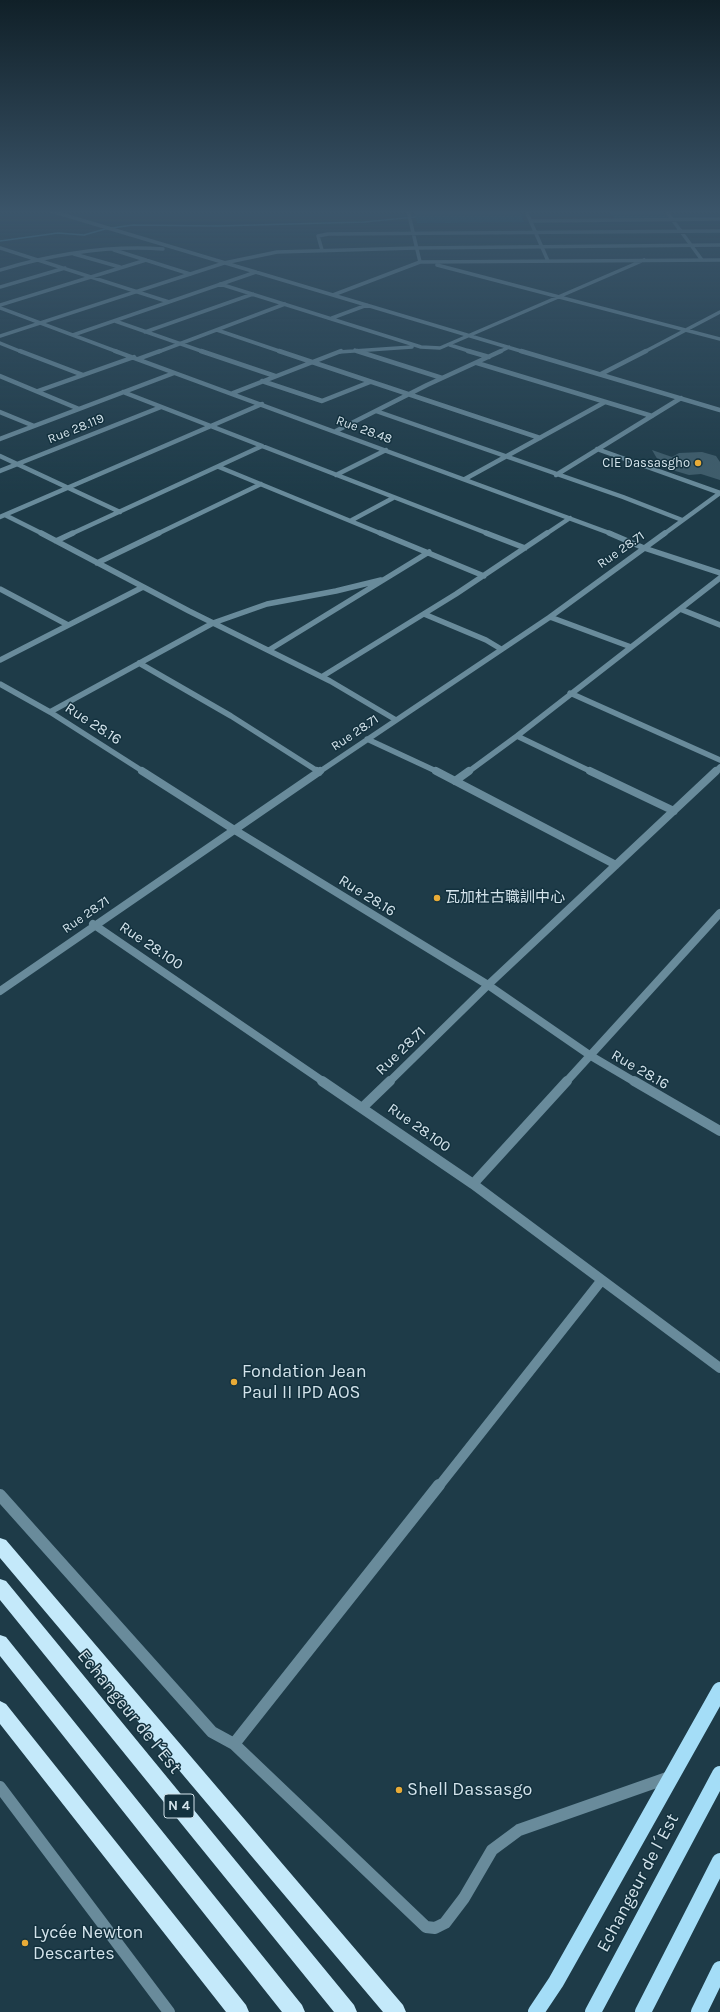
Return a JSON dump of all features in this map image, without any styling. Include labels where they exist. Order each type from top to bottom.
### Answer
[{"type":"highway","points":[[0,1546],[396,2012]]},
{"type":"highway","name":"Echangeur de l´Est","points":[[5,1594],[347,2012]]},
{"type":"highway","name":"N 4","points":[[0,1643],[295,2012]]},
{"type":"highway","points":[[0,1710],[239,2012]]},
{"type":"main road","points":[[536,2012],[556,1982],[720,1690]]},
{"type":"main road","name":"Echangeur de l´Est","points":[[593,2012],[720,1774]]},
{"type":"main road","points":[[643,2012],[720,1861]]},
{"type":"main road","points":[[700,2012],[720,1969]]},
{"type":"street","points":[[0,336],[95,305]]},
{"type":"street","points":[[73,335],[161,305]]},
{"type":"street","points":[[145,332],[222,305]]},
{"type":"street","points":[[38,391],[217,330],[283,305]]},
{"type":"street","points":[[288,305],[421,347]]},
{"type":"street","points":[[332,318],[367,305],[720,410]]},
{"type":"street","points":[[233,393],[350,349],[421,347],[440,348],[450,345],[537,305]]},
{"type":"street","points":[[590,305],[720,339]]},
{"type":"street","name":"Rue 28.48","points":[[0,308],[466,479],[620,537],[644,548],[720,573]]},
{"type":"street","points":[[601,374],[720,312]]},
{"type":"street","points":[[115,321],[275,376]]},
{"type":"street","points":[[217,330],[540,438]]},
{"type":"street","points":[[0,343],[83,375]]},
{"type":"street","points":[[450,345],[489,357]]},
{"type":"street","points":[[336,431],[442,378],[509,347]]},
{"type":"street","points":[[350,349],[442,378]]},
{"type":"street","points":[[477,363],[652,416]]},
{"type":"street","points":[[0,439],[174,373]]},
{"type":"street","points":[[0,376],[79,409]]},
{"type":"street","points":[[262,382],[322,401],[370,382]]},
{"type":"street","points":[[123,392],[525,548]]},
{"type":"street","points":[[556,475],[681,398]]},
{"type":"street","points":[[466,479],[605,402]]},
{"type":"street","points":[[3,516],[262,404]]},
{"type":"street","name":"Rue 28.119","points":[[0,471],[161,407]]},
{"type":"street","points":[[376,411],[682,520]]},
{"type":"street","points":[[0,412],[34,426]]},
{"type":"street","points":[[56,540],[262,446]]},
{"type":"street","points":[[336,475],[386,450]]},
{"type":"street","points":[[597,450],[698,484],[720,493]]},
{"type":"street","points":[[0,456],[120,512]]},
{"type":"street","points":[[219,466],[484,576]]},
{"type":"street","points":[[97,563],[261,484]]},
{"type":"street","name":"Rue 28.71","points":[[0,990],[93,924],[233,829],[550,617],[720,493]]},
{"type":"street","points":[[352,520],[393,498]]},
{"type":"street","points":[[3,516],[56,540],[213,623],[323,676],[364,698],[396,720]]},
{"type":"street","points":[[323,676],[484,576],[570,518]]},
{"type":"street","points":[[269,650],[428,552]]},
{"type":"street","points":[[455,781],[517,736],[570,693],[720,578]]},
{"type":"street","points":[[50,712],[213,623],[266,604],[336,591],[381,580]]},
{"type":"street","points":[[0,660],[143,587]]},
{"type":"street","points":[[0,589],[68,625]]},
{"type":"street","points":[[680,609],[720,625]]},
{"type":"street","points":[[424,614],[486,640],[500,649]]},
{"type":"street","points":[[550,617],[594,632],[631,647]]},
{"type":"street","points":[[139,663],[232,716],[320,772]]},
{"type":"street","name":"Rue 28.16","points":[[0,684],[50,712],[233,829],[488,985],[591,1056],[720,1131]]},
{"type":"street","points":[[570,693],[720,760]]},
{"type":"street","points":[[517,736],[674,811]]},
{"type":"street","points":[[367,739],[455,781],[616,865]]},
{"type":"street","name":"Rue 28.71","points":[[363,1107],[488,985],[720,767]]},
{"type":"street","points":[[474,1184],[720,913]]},
{"type":"street","name":"Rue 28.100","points":[[93,924],[474,1184],[601,1281],[720,1368]]},
{"type":"street","points":[[234,1744],[601,1281]]},
{"type":"street","points":[[0,1495],[212,1732],[234,1744],[426,1927],[435,1928],[445,1923],[464,1898],[492,1850],[519,1830],[672,1776]]},
{"type":"street","points":[[0,1787],[169,2012]]},
{"type":"building","name":"CIE Dassasgho","points":[[652,450],[672,457],[679,453],[702,452],[716,456],[720,462],[720,480],[701,474],[689,475],[662,467]]},
{"type":"place","name":"CIE Dassasgho","points":[[698,463]]},
{"type":"place","name":"瓦加杜古職訓中心","points":[[437,898]]},
{"type":"place","name":"Fondation Jean Paul II IPD AOS","points":[[234,1382]]},
{"type":"place","name":"Shell Dassasgo","points":[[399,1790]]},
{"type":"place","name":"Lycée Newton Descartes","points":[[25,1943]]}]
